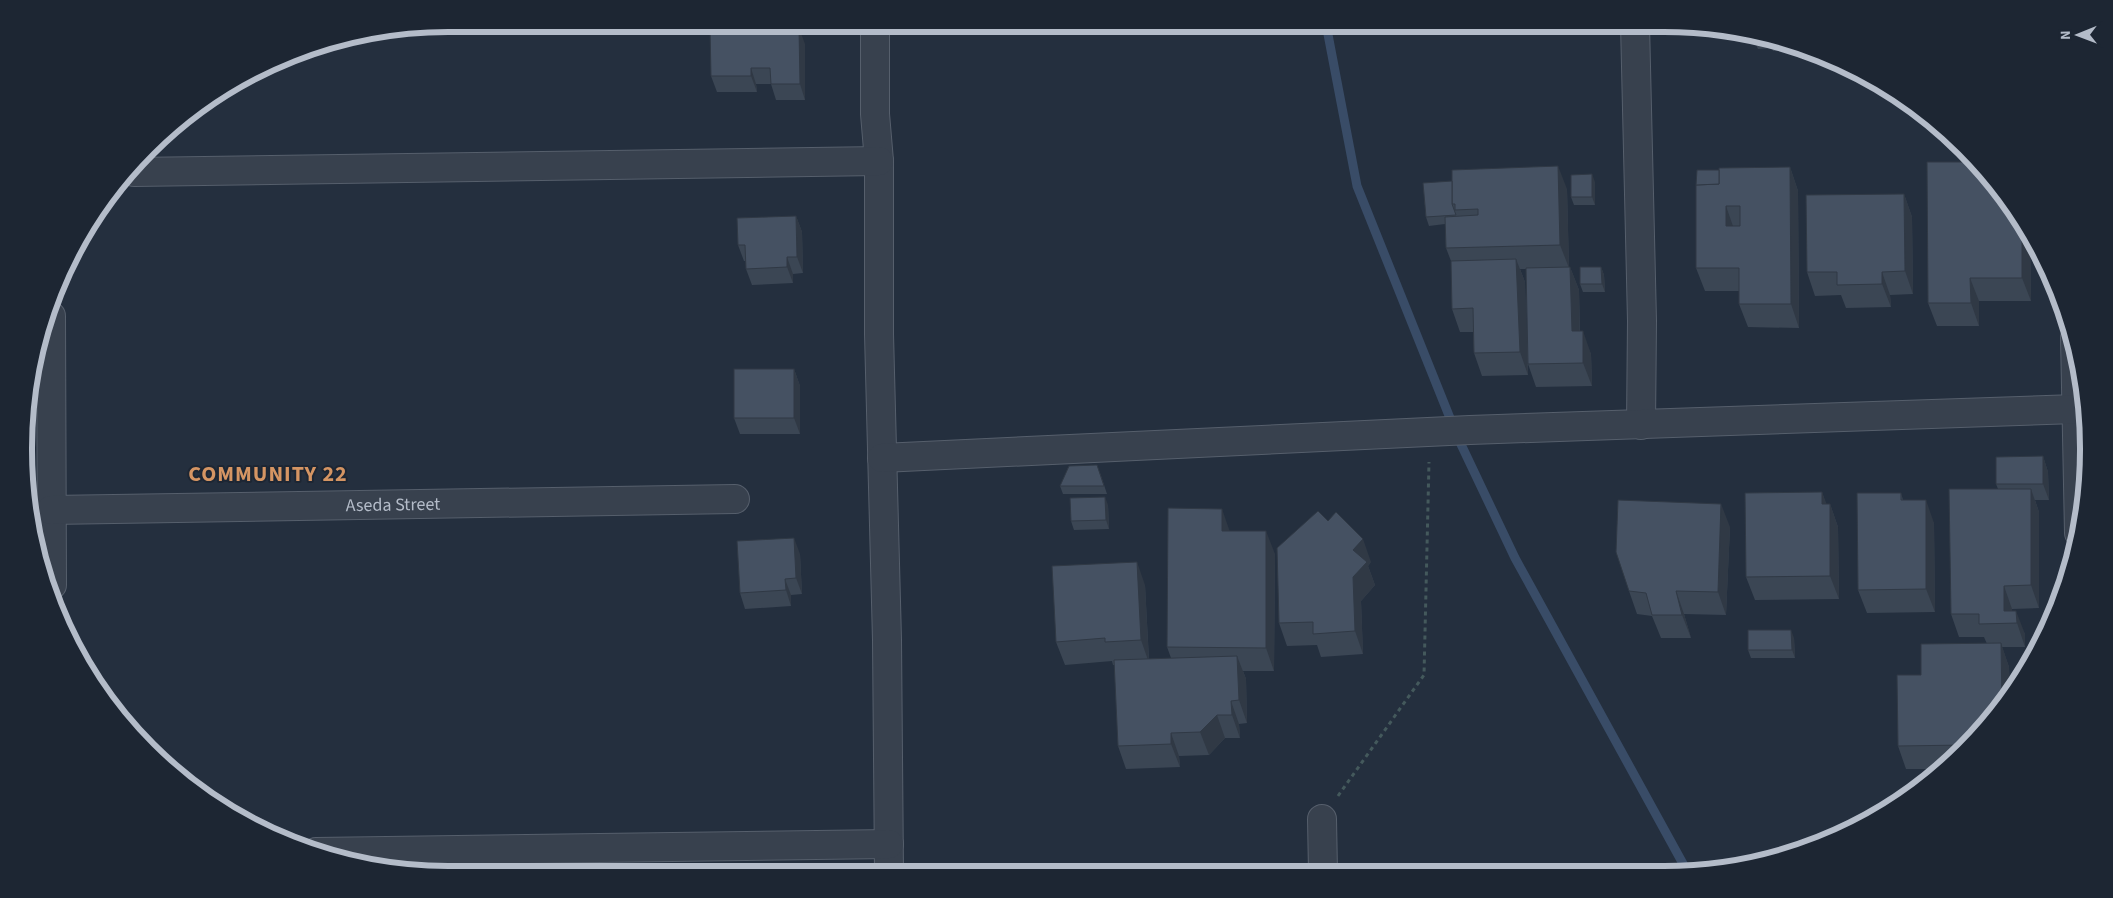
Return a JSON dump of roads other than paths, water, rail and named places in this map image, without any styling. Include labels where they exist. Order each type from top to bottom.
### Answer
[{"type":"street","points":[[875,32],[875,114],[878,161],[882,458],[887,640],[889,866]]},
{"type":"street","points":[[1635,32],[1642,321],[1641,425]]},
{"type":"street","points":[[138,172],[878,161]]},
{"type":"street","points":[[51,328],[52,573]]},
{"type":"street","points":[[2075,386],[2078,494]]},
{"type":"street","points":[[882,458],[1470,430],[2076,409]]},
{"type":"street","name":"Aseda Street","points":[[51,510],[735,499]]},
{"type":"street","points":[[1322,819],[1323,866]]},
{"type":"street","points":[[344,852],[889,844]]},
{"type":"waterway","points":[[1328,32],[1357,186],[1458,438],[1515,558],[1684,865]]},
{"type":"district","name":"COMMUNITY 22","points":[[268,474]]}]
